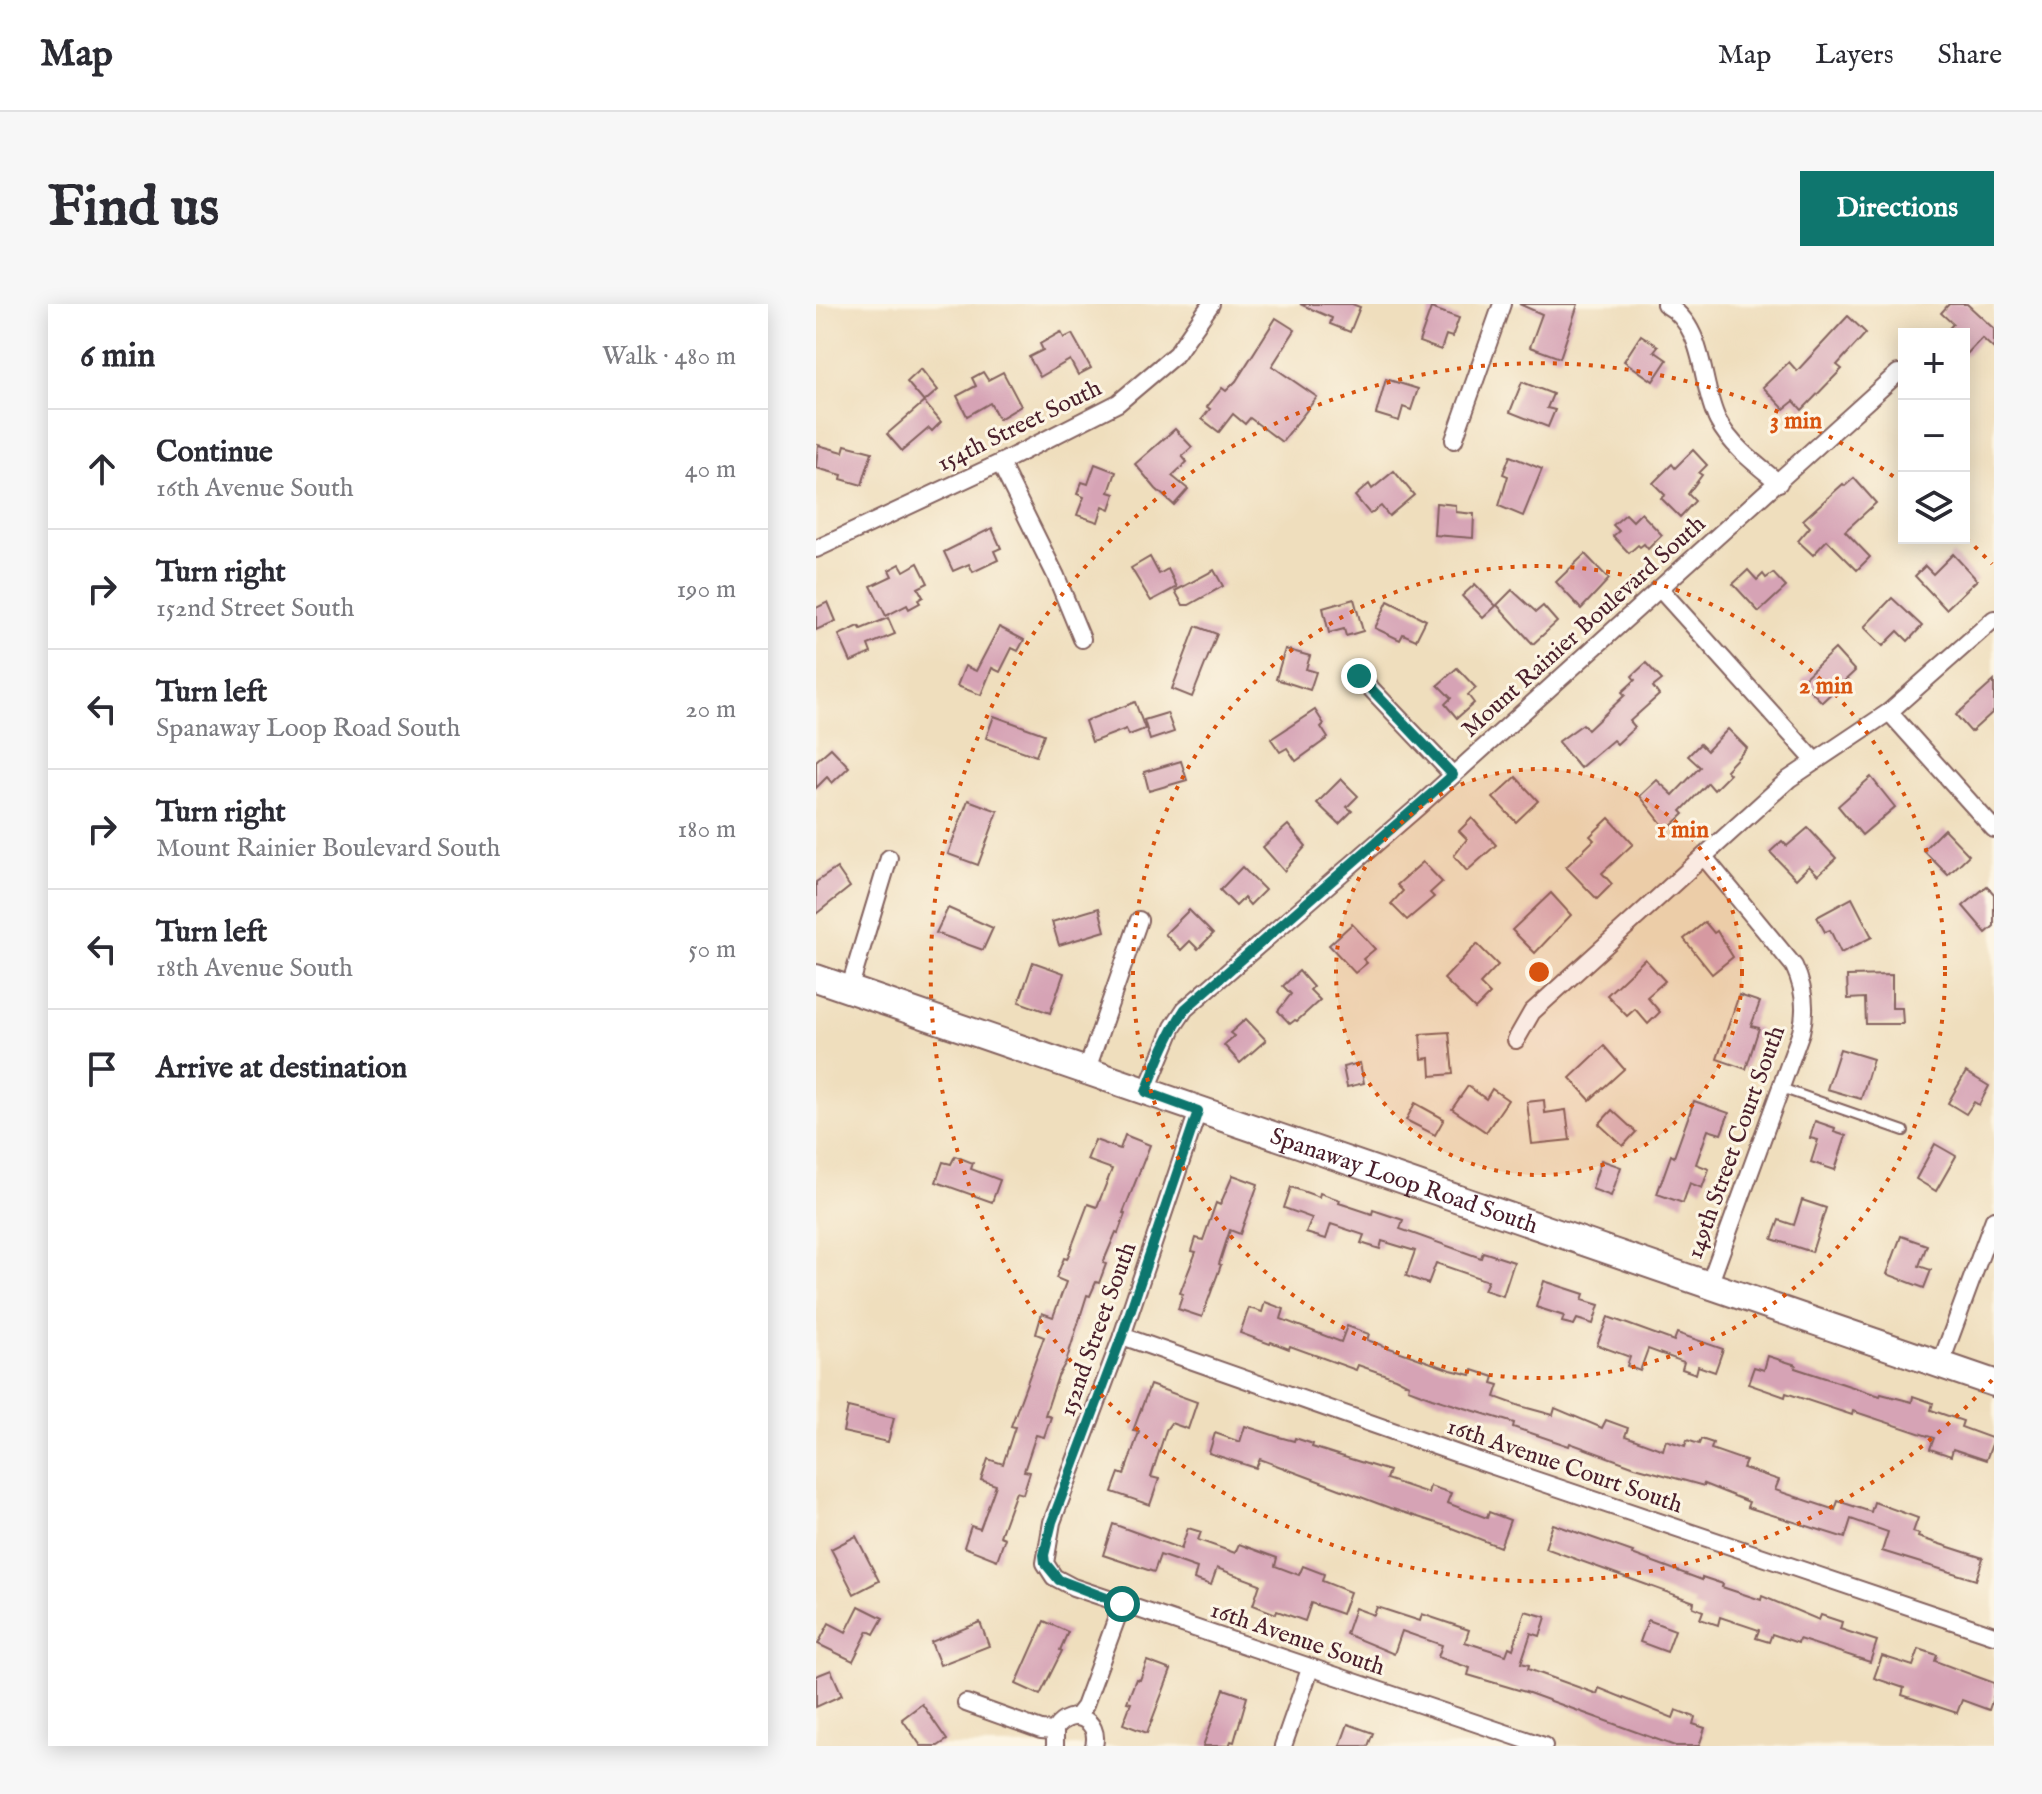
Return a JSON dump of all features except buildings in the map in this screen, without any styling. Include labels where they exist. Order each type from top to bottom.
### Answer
[{"type":"main road","name":"Spanaway Loop Road South","points":[[816,978],[1994,1383]]},
{"type":"street","name":"154th Street South","points":[[816,549],[1000,463],[1118,403],[1176,354],[1211,304]]},
{"type":"street","points":[[1454,440],[1502,304]]},
{"type":"street","points":[[1665,304],[1680,316],[1696,343],[1717,420],[1739,448],[1779,483]]},
{"type":"street","name":"Mount Rainier Boulevard South","points":[[1146,1092],[1173,1027],[1185,1009],[1453,775],[1898,373]]},
{"type":"street","points":[[1000,463],[1056,576],[1082,639]]},
{"type":"street","points":[[1660,589],[1815,761]]},
{"type":"street","points":[[1516,1040],[1532,1012],[1789,779],[1889,712],[1994,619]]},
{"type":"street","points":[[1359,676],[1453,775]]},
{"type":"street","points":[[1889,712],[1994,829]]},
{"type":"street","name":"149th Street Court South","points":[[1704,857],[1794,966],[1801,979],[1805,1010],[1781,1088],[1709,1285]]},
{"type":"street","points":[[849,990],[889,858]]},
{"type":"street","points":[[1086,1072],[1139,920]]},
{"type":"street","name":"152nd Street South","points":[[1045,1563],[1052,1522],[1122,1336],[1198,1111]]},
{"type":"street","points":[[1940,1365],[1994,1219]]},
{"type":"street","name":"16th Avenue Court South","points":[[1122,1336],[1473,1459],[1994,1635]]},
{"type":"street","name":"16th Avenue South","points":[[1045,1563],[1059,1580],[1122,1604],[1500,1739],[1544,1746]]},
{"type":"street","points":[[1077,1716],[1084,1707],[1122,1604]]},
{"type":"street","points":[[1283,1746],[1310,1669]]},
{"type":"street","points":[[966,1703],[1041,1730],[1055,1739],[1065,1718],[1077,1716],[1087,1719],[1096,1739],[1094,1746]]},
{"type":"lane","points":[[1781,1088],[1904,1131]]},
{"type":"route","points":[[1122,1604],[1054,1577],[1045,1563],[1044,1555],[1052,1522],[1122,1336],[1198,1111],[1146,1092],[1157,1062],[1185,1009],[1453,775],[1359,676]]}]
